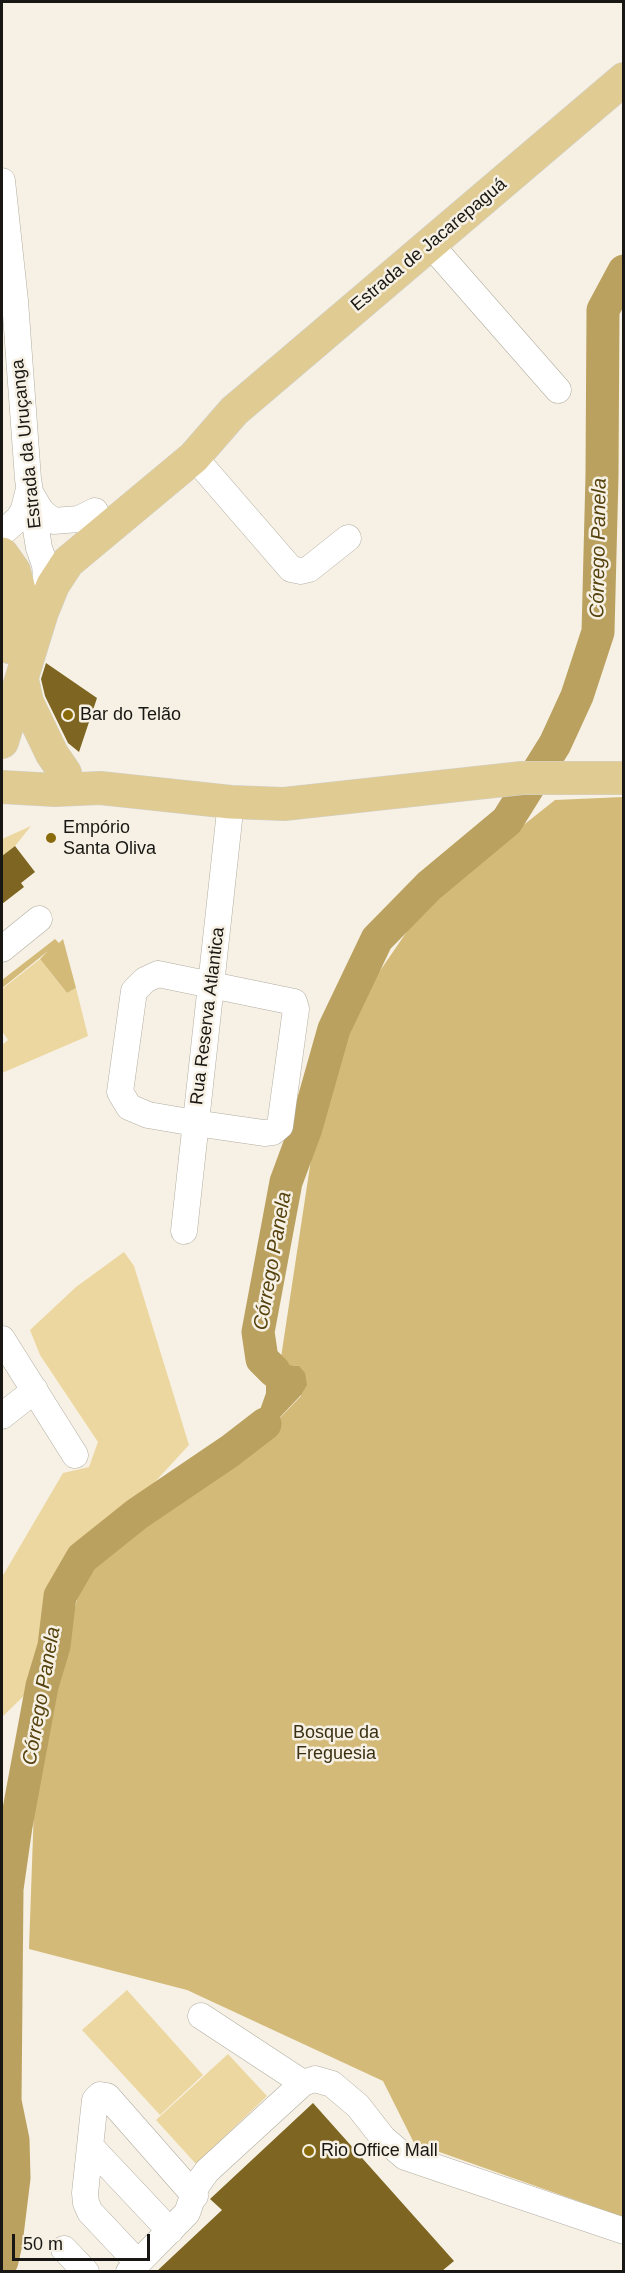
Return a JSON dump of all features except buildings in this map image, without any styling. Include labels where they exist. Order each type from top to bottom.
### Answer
[{"type":"main road","name":"Estrada de Jacarepaguá","points":[[2,742],[11,666],[56,564],[194,457],[234,411],[624,79]]},
{"type":"main road","name":"Estrada de Jacarepaguá","points":[[11,666],[53,585],[56,564],[53,553],[94,511],[182,441],[234,411]]},
{"type":"main road","points":[[2,554],[14,571],[19,590],[11,666],[52,754],[65,773]]},
{"type":"main road","points":[[2,764],[65,773],[100,788]]},
{"type":"main road","points":[[2,787],[55,790],[100,788],[231,802],[284,804],[522,778],[624,778]]},
{"type":"street","name":"Estrada da Uruçanga","points":[[2,182],[15,301],[29,488],[39,548],[56,564]]},
{"type":"street","points":[[430,244],[558,390]]},
{"type":"street","points":[[194,457],[291,569],[301,571],[309,569],[348,538]]},
{"type":"street","points":[[29,488],[35,505],[53,521],[79,519],[94,511]]},
{"type":"street","points":[[2,533],[19,518],[24,509],[29,488]]},
{"type":"street","points":[[2,549],[30,561],[56,564]]},
{"type":"street","name":"Rua Reserva Atlantica","points":[[184,1231],[213,984],[231,802]]},
{"type":"street","points":[[2,949],[39,919]]},
{"type":"street","points":[[158,974],[213,984],[294,1002],[296,1009],[280,1126],[273,1132],[148,1115],[129,1107],[120,1092],[134,991],[144,980],[158,974]]},
{"type":"street","points":[[2,1339],[75,1455]]},
{"type":"street","points":[[2,1416],[35,1390]]},
{"type":"street","points":[[201,2016],[303,2083]]},
{"type":"street","points":[[195,2196],[106,2096],[100,2095],[95,2100],[86,2203],[90,2212],[134,2267],[187,2213],[195,2196],[197,2185],[207,2171],[303,2083],[315,2079],[332,2084],[358,2106],[383,2138],[405,2157],[624,2231]]},
{"type":"street","points":[[90,2146],[170,2231]]},
{"type":"street","points":[[64,2249],[86,2271]]},
{"type":"shaded area","points":[[31,826],[15,846],[2,856],[2,839]]},
{"type":"shaded area","points":[[40,959],[67,993],[76,988],[88,1036],[2,1073],[2,1045],[8,1040],[2,1031],[2,989]]},
{"type":"shaded area","points":[[124,1252],[134,1266],[189,1445],[118,1522],[56,1616],[29,1691],[2,1717],[2,1577],[63,1473],[89,1467],[98,1442],[40,1355],[30,1330],[76,1287]]},
{"type":"shaded area","points":[[258,1332],[266,1356],[280,1364],[299,1366],[305,1373],[307,1385],[301,1395],[246,1453],[230,1451],[255,1424],[266,1393],[266,1383],[254,1355],[253,1345]]},
{"type":"shaded area","points":[[127,1990],[203,2075],[160,2115],[82,2030]]},
{"type":"shaded area","points":[[228,2054],[267,2096],[196,2164],[156,2120]]},
{"type":"green space","name":"Bosque da Freguesia","points":[[623,797],[623,2217],[414,2143],[383,2081],[187,1990],[29,1949],[35,1779],[80,1586],[112,1539],[246,1453],[301,1396],[299,1366],[280,1364],[315,1133],[355,1007],[428,901],[555,800]]},
{"type":"green space","points":[[55,939],[59,943],[63,939],[76,988],[67,993],[40,959],[48,951],[2,988],[2,980]]},
{"type":"waterway","name":"Córrego Panela","points":[[274,1371],[262,1359],[258,1332],[286,1182],[306,1128],[334,1029],[377,939],[429,886],[507,821],[555,744],[577,696],[598,632],[603,310],[624,271]]},
{"type":"waterway","name":"Córrego Panela","points":[[2,2261],[14,2178],[13,2140],[5,2101],[7,1889],[16,1826],[42,1686],[54,1646],[60,1596],[82,1558],[137,1514],[230,1451],[265,1424]]},
{"type":"place","name":"Bar do Telão","points":[[68,715]]},
{"type":"place","name":"Empório Santa Oliva","points":[[51,838]]},
{"type":"place","name":"Rio Office Mall","points":[[309,2151]]}]
